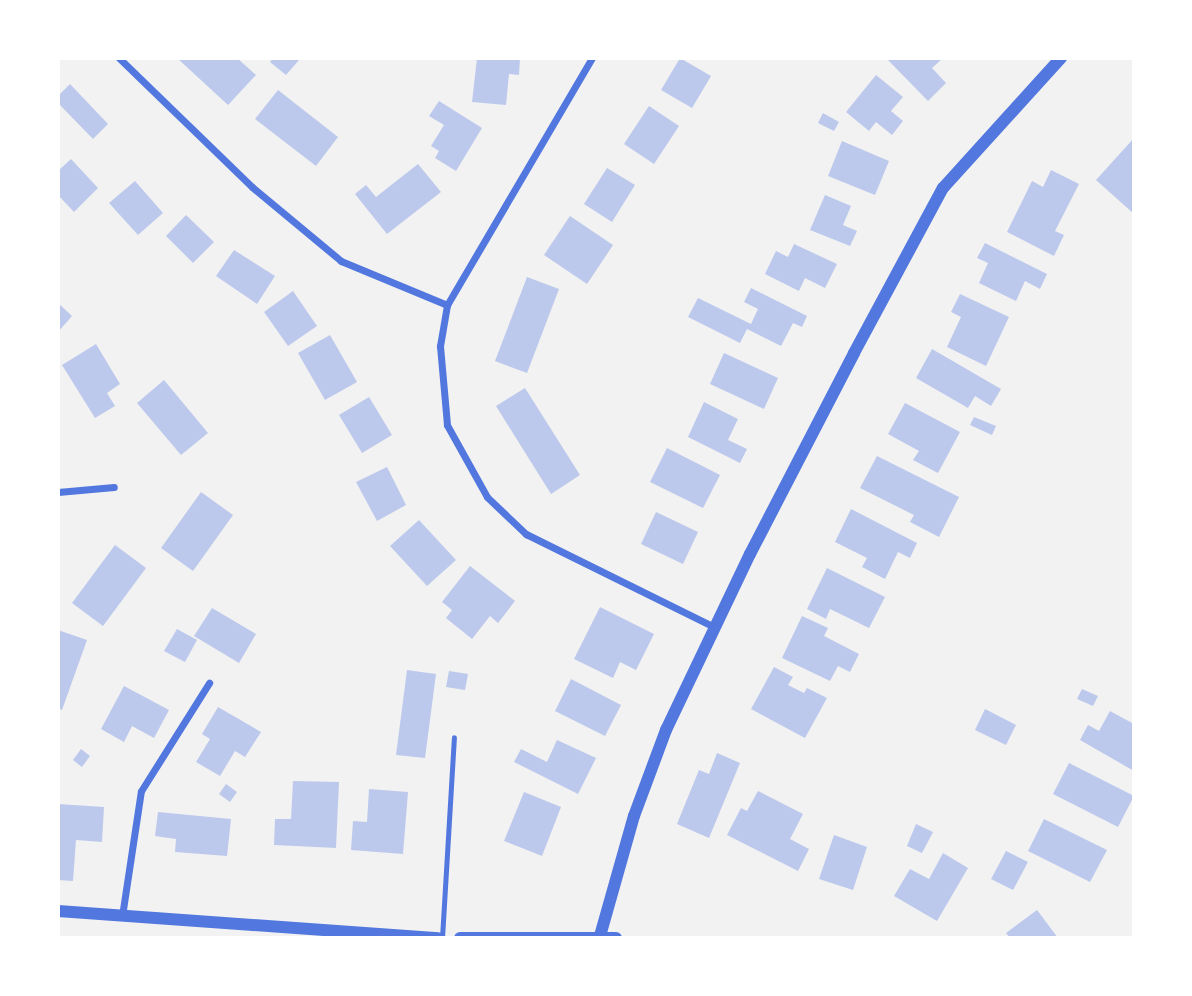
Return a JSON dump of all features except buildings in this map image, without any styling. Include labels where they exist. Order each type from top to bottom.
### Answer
[{"type":"street","points":[[119,58],[251,187],[341,261],[447,304]]},
{"type":"street","points":[[592,58],[447,304],[440,346],[445,414],[487,497],[526,534],[716,628]]},
{"type":"street","points":[[600,936],[634,816],[666,730],[750,554],[943,188],[1060,58]]},
{"type":"street","points":[[58,492],[114,487]]},
{"type":"street","points":[[122,916],[141,790],[209,683]]},
{"type":"street","points":[[58,911],[440,938]]},
{"type":"street","points":[[460,938],[616,938]]},
{"type":"lane","points":[[440,938],[454,737]]}]
